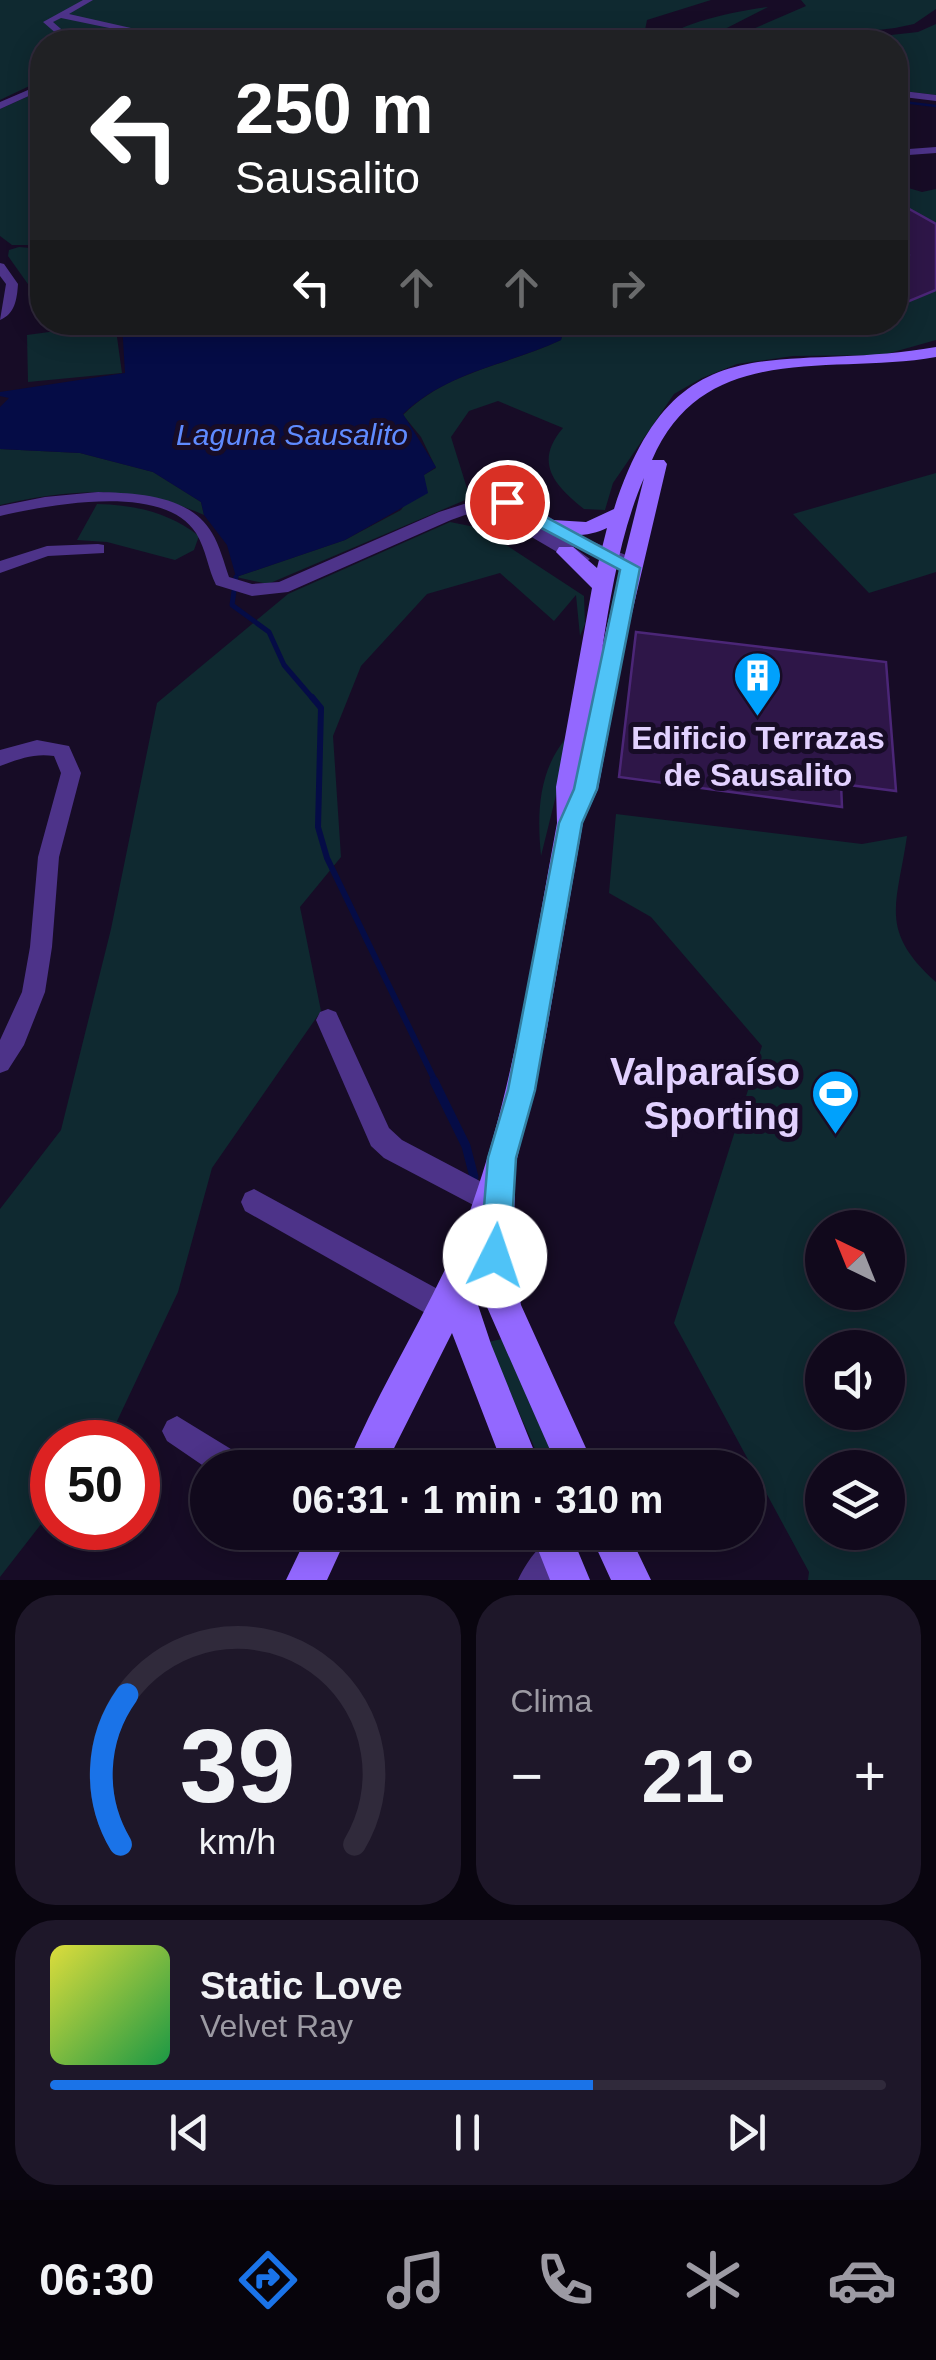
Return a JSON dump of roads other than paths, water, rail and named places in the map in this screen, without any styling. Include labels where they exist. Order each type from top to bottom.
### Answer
[{"type":"main road","points":[[373,1450],[451,1299],[500,1168],[522,1090],[570,823],[586,789],[613,569],[624,512],[647,449],[671,411],[688,394],[734,373],[758,367],[894,359],[936,352]]},
{"type":"main road","points":[[613,569],[660,452],[660,430]]},
{"type":"main road","points":[[554,526],[590,529],[624,512]]},
{"type":"main road","points":[[566,552],[613,569]]},
{"type":"main road","points":[[500,1168],[495,1256],[504,1307],[569,1450]]},
{"type":"main road","points":[[451,1299],[482,1291],[504,1307]]},
{"type":"main road","points":[[451,1299],[516,1450]]},
{"type":"main road","points":[[306,1580],[321,1550]]},
{"type":"main road","points":[[617,1550],[631,1580]]},
{"type":"street","points":[[54,30],[48,20],[89,0]]},
{"type":"street","points":[[60,15],[131,30]]},
{"type":"street","points":[[0,106],[30,92]]},
{"type":"street","points":[[908,95],[936,98]]},
{"type":"street","points":[[908,152],[936,150]]},
{"type":"street","points":[[0,266],[12,284],[10,303],[0,316]]},
{"type":"street","points":[[0,511],[89,496],[159,505],[191,518],[205,534],[220,579],[234,586],[282,588],[444,516],[492,500],[518,505],[613,569]]},
{"type":"street","points":[[478,506],[507,512],[566,552]]},
{"type":"street","points":[[0,581],[4,572],[0,568],[47,550],[98,550]]},
{"type":"street","points":[[0,758],[34,746],[62,751],[71,773],[59,806],[47,868],[40,975],[30,1010],[0,1062]]},
{"type":"street","points":[[328,1020],[380,1137],[393,1150],[488,1199]]},
{"type":"street","points":[[254,1202],[451,1299]]},
{"type":"street","points":[[177,1431],[206,1450]]},
{"type":"water","name":"Laguna Sausalito","points":[[123,335],[562,335],[561,340],[541,349],[459,378],[420,399],[403,414],[436,467],[424,475],[428,493],[345,540],[236,577],[227,545],[204,515],[201,502],[153,472],[80,453],[0,449],[0,407],[9,398],[0,396],[0,392],[125,373]]},
{"type":"waterway","points":[[908,103],[936,106]]},
{"type":"waterway","points":[[236,577],[232,605],[269,632],[284,665],[314,700]]},
{"type":"waterway","points":[[312,697],[321,708],[318,827],[327,858],[436,1083]]},
{"type":"waterway","points":[[434,1081],[466,1146],[474,1177]]},
{"type":"place","name":"Edificio Terrazas de Sausalito","points":[[758,718]]},
{"type":"place","name":"Valparaíso Sporting","points":[[835,1136]]}]
